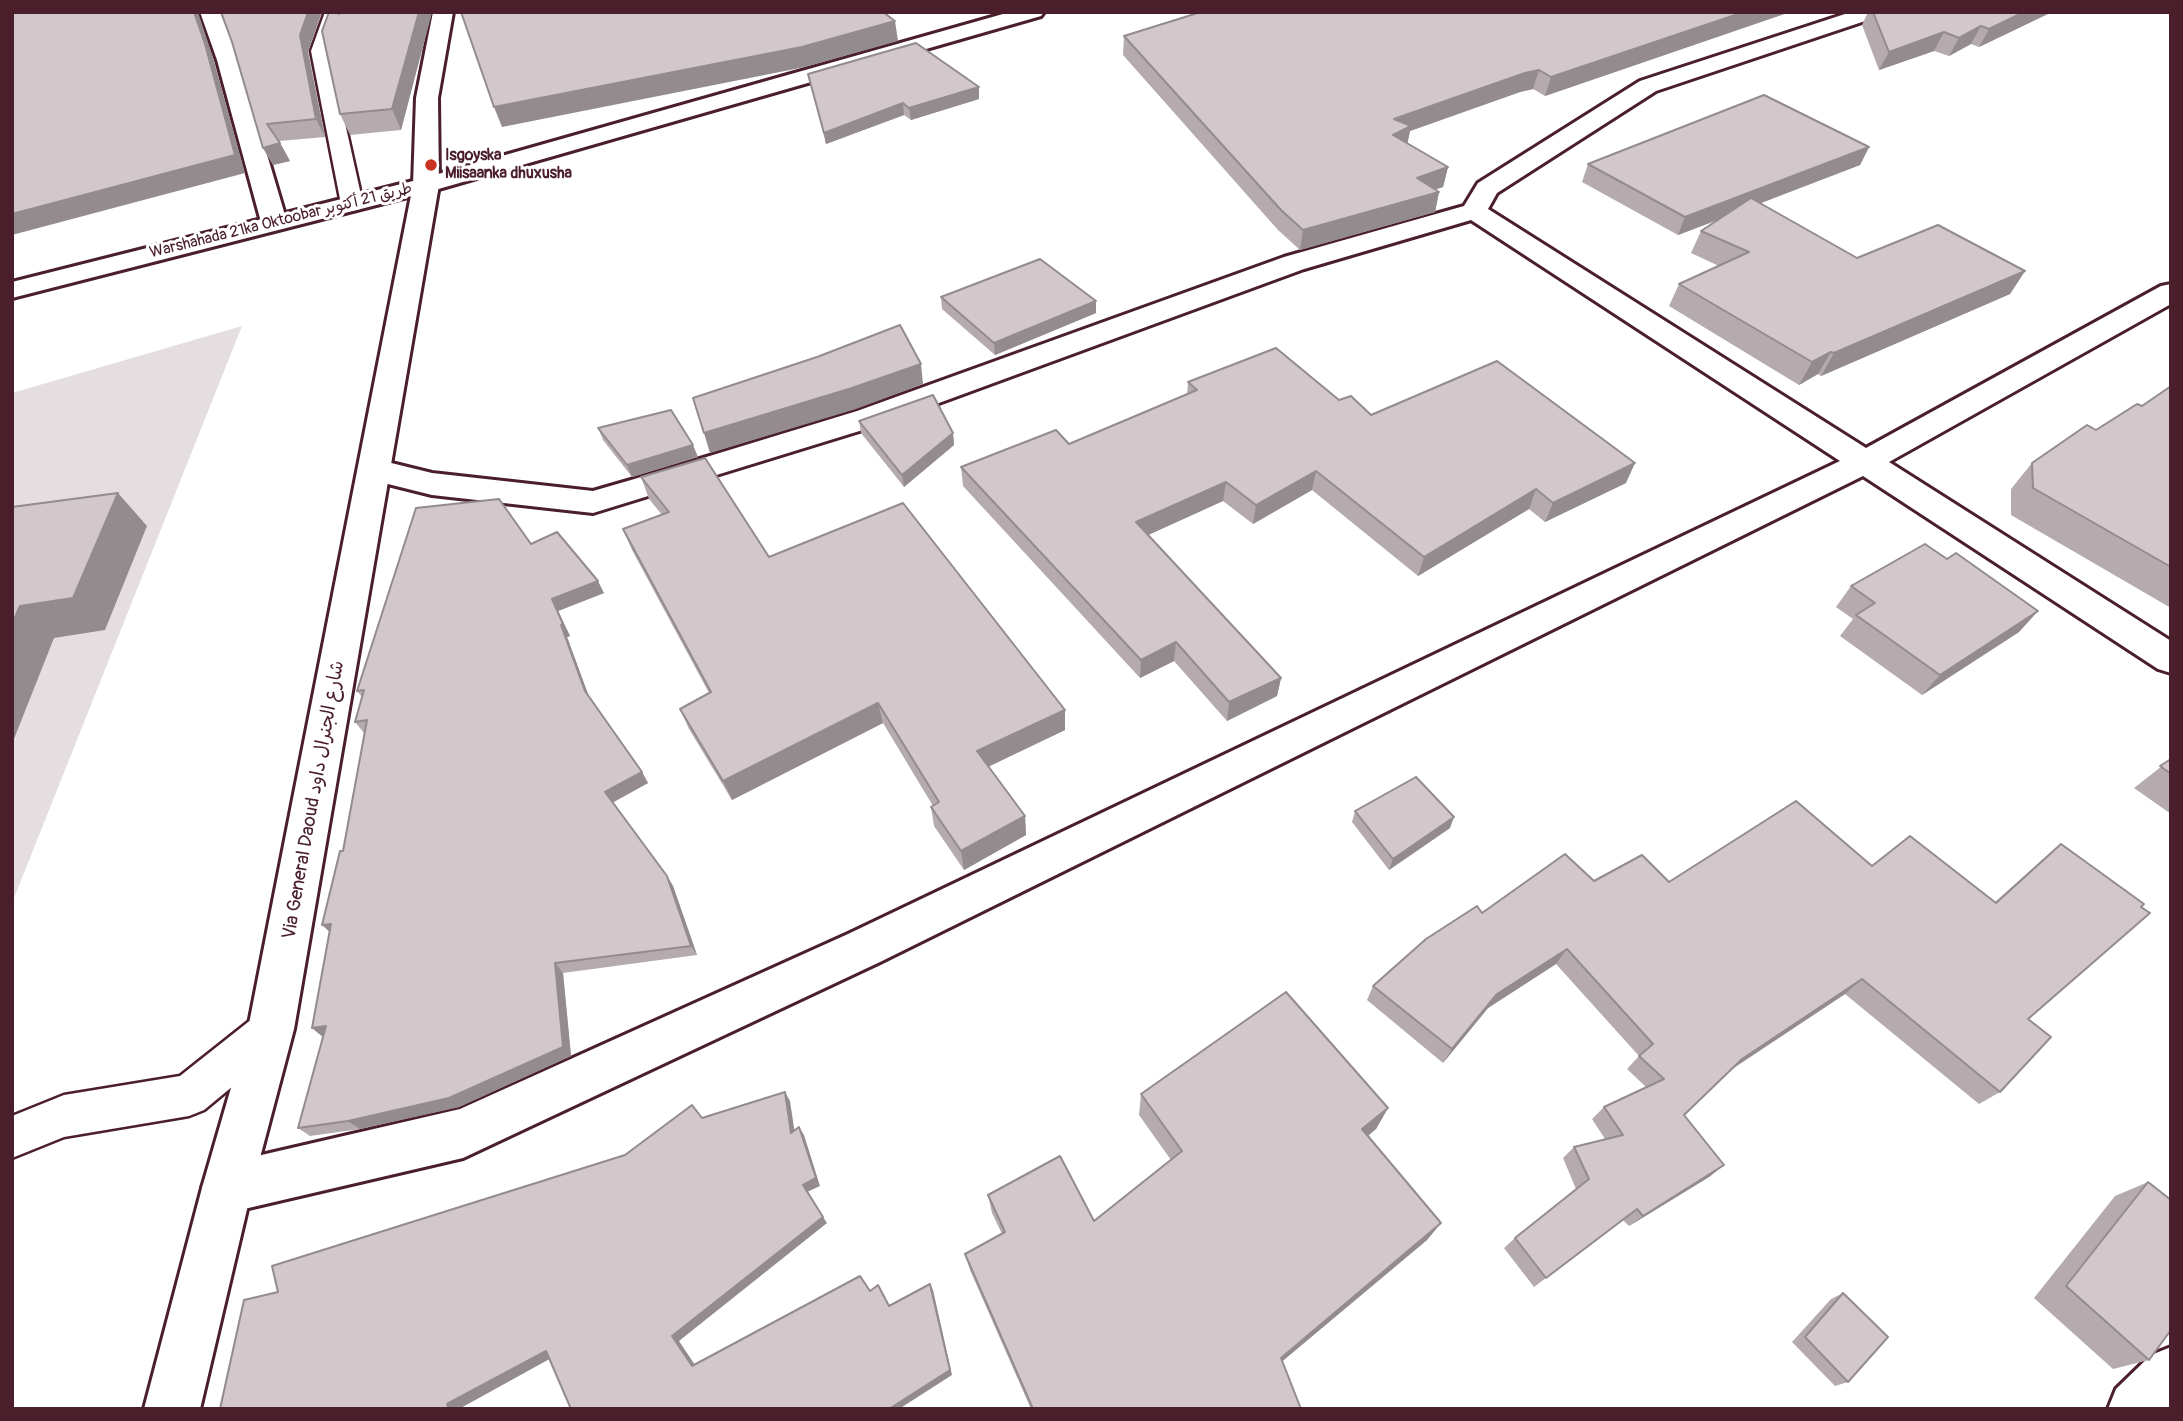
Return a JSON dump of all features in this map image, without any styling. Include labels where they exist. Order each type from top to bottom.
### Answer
[{"type":"street","points":[[210,12],[228,61],[274,222]]},
{"type":"street","name":"Via General Daoud شارع الجنرال داود","points":[[172,1409],[227,1188],[271,1028],[426,185],[427,98],[443,12]]},
{"type":"street","name":"Warshahada 21ka Oktoobar طريق 21 أكتوبر","points":[[13,290],[426,185],[1034,12]]},
{"type":"street","points":[[375,470],[432,484],[593,502],[868,418],[1294,263],[1474,211],[1487,187],[1648,86],[1873,12]]},
{"type":"street","points":[[1474,211],[2171,659]]},
{"type":"street","points":[[12,284],[13,290]]},
{"type":"street","points":[[227,1188],[463,1133],[876,942],[1863,463],[2171,292]]},
{"type":"street","points":[[2136,1409],[2171,1375]]},
{"type":"lane","points":[[334,12],[320,51],[352,204]]},
{"type":"lane","points":[[12,1137],[64,1116],[188,1095],[271,1028]]},
{"type":"shaded area","points":[[242,326],[12,903],[12,393]]},
{"type":"building","points":[[12,12],[194,12],[235,155],[12,214]]},
{"type":"building","points":[[221,12],[308,12],[300,35],[316,119],[267,124],[280,143],[263,148]]},
{"type":"building","points":[[329,12],[419,12],[392,109],[340,114],[322,31]]},
{"type":"building","points":[[461,12],[883,12],[895,21],[802,47],[494,107]]},
{"type":"building","points":[[1201,12],[1744,12],[1551,77],[1539,70],[1525,73],[1394,119],[1411,126],[1393,135],[1448,167],[1417,178],[1439,192],[1303,230],[1281,210],[1124,36]]},
{"type":"building","points":[[1873,12],[2024,12],[1989,29],[1981,26],[1959,38],[1944,32],[1889,52]]},
{"type":"building","points":[[916,43],[979,87],[909,108],[903,103],[824,133],[808,74]]},
{"type":"building","points":[[1764,95],[1869,147],[1685,217],[1588,164]]},
{"type":"building","points":[[1751,198],[1857,258],[1938,225],[2025,271],[1812,362],[1679,284],[1749,252],[1701,231]]},
{"type":"building","points":[[1040,259],[1096,301],[994,343],[941,297]]},
{"type":"building","points":[[900,325],[921,364],[704,433],[693,398],[817,357]]},
{"type":"building","points":[[1276,348],[1339,400],[1351,396],[1371,415],[1497,361],[1635,463],[1553,503],[1536,489],[1424,557],[1316,471],[1256,505],[1226,482],[1136,522],[1281,678],[1229,702],[1176,642],[1141,660],[961,467],[1056,430],[1069,444],[1197,390],[1188,382]]},
{"type":"building","points":[[2171,386],[2171,567],[2033,488],[2032,463],[2087,425],[2096,430],[2137,404],[2142,406]]},
{"type":"building","points":[[933,395],[953,433],[902,475],[859,421]]},
{"type":"building","points":[[671,410],[693,445],[627,465],[598,428]]},
{"type":"building","points":[[705,458],[769,557],[903,503],[1065,710],[977,751],[1025,816],[961,851],[931,807],[939,802],[878,703],[723,781],[680,709],[711,692],[623,529],[669,512],[641,477]]},
{"type":"building","points":[[118,493],[73,598],[20,606],[12,624],[12,507]]},
{"type":"building","points":[[499,499],[531,544],[557,532],[598,581],[552,599],[585,691],[642,772],[605,792],[667,876],[691,946],[555,963],[563,1047],[449,1098],[348,1121],[298,1128],[326,1026],[312,1028],[331,924],[322,925],[340,851],[343,851],[367,720],[355,722],[364,690],[357,691],[416,508]]},
{"type":"building","points":[[1925,544],[1947,559],[1956,553],[2038,611],[1940,675],[1856,615],[1875,603],[1851,586]]},
{"type":"building","points":[[2171,759],[2171,774],[2160,766]]},
{"type":"building","points":[[1416,777],[1454,817],[1393,859],[1355,811]]},
{"type":"building","points":[[1796,801],[1872,866],[1910,836],[1996,903],[2061,844],[2144,904],[2141,907],[2150,913],[2028,1019],[2051,1037],[2000,1092],[1862,979],[1742,1059],[1684,1115],[1724,1165],[1643,1216],[1637,1209],[1546,1278],[1515,1238],[1589,1179],[1574,1147],[1623,1135],[1604,1107],[1664,1079],[1639,1056],[1653,1044],[1567,949],[1497,994],[1452,1049],[1373,986],[1426,939],[1477,906],[1482,913],[1565,854],[1594,881],[1642,855],[1669,882]]},
{"type":"building","points":[[1286,992],[1388,1108],[1362,1129],[1441,1223],[1281,1358],[1301,1409],[1033,1409],[965,1254],[1005,1232],[988,1195],[1060,1156],[1094,1221],[1182,1151],[1141,1094]]},
{"type":"building","points":[[785,1092],[791,1133],[799,1127],[816,1178],[803,1185],[823,1217],[672,1336],[692,1366],[860,1276],[870,1291],[878,1285],[889,1306],[930,1284],[950,1370],[889,1409],[571,1409],[546,1351],[447,1404],[449,1409],[220,1409],[244,1300],[278,1292],[272,1266],[625,1155],[692,1105],[702,1118]]},
{"type":"building","points":[[2148,1182],[2171,1200],[2171,1330],[2149,1360],[2066,1286]]},
{"type":"building","points":[[1843,1293],[1888,1337],[1848,1382],[1805,1337]]},
{"type":"place","name":"Isgoyska Miisaanka dhuxusha","points":[[431,165]]}]
